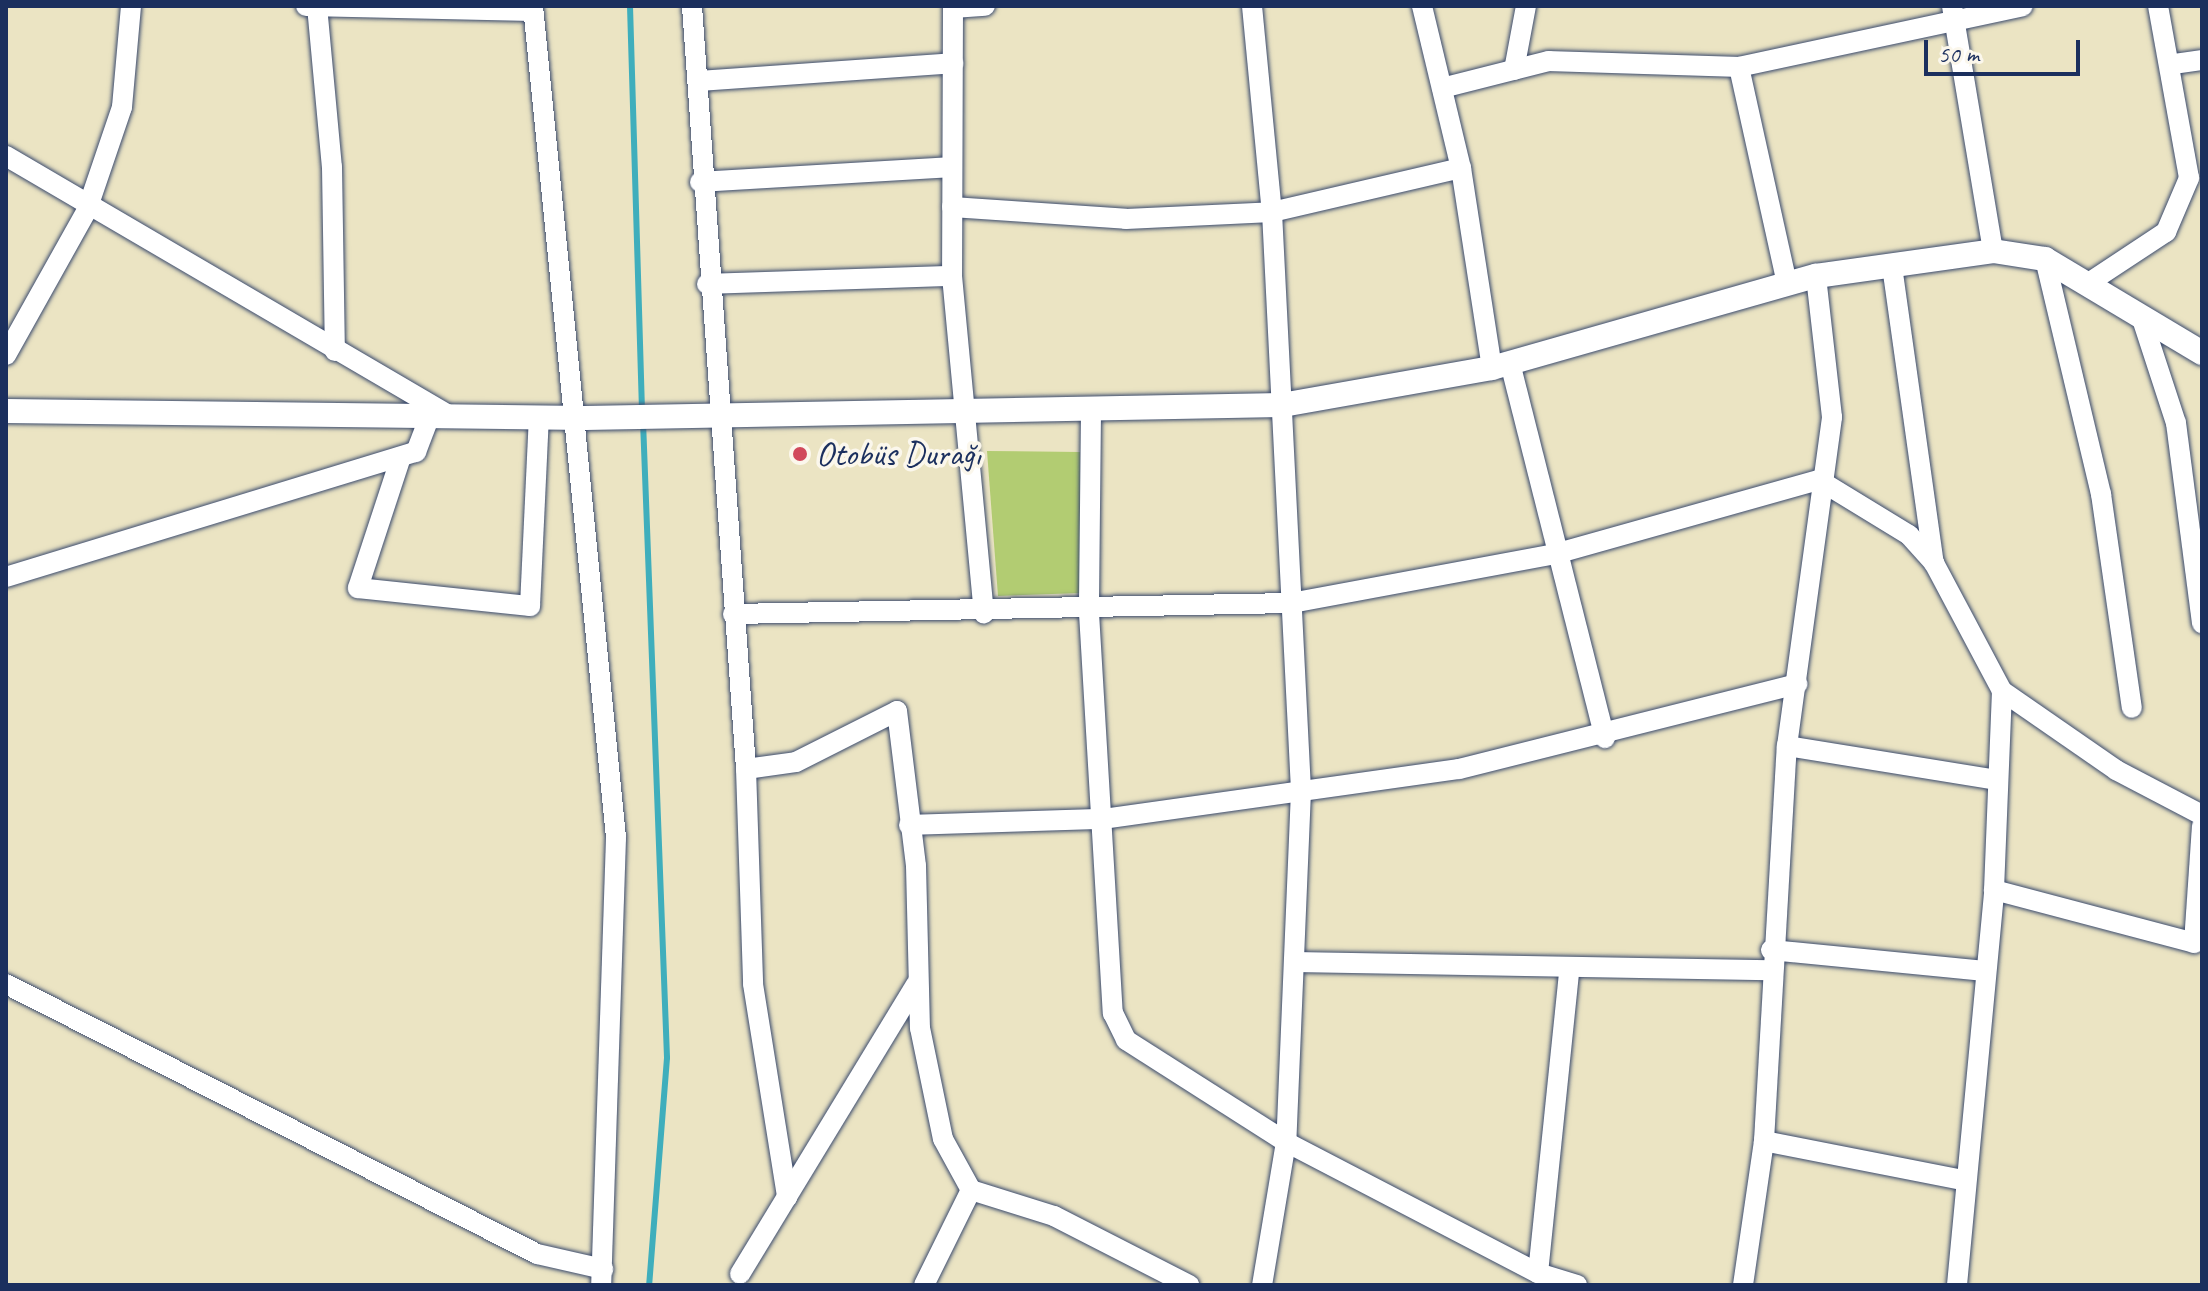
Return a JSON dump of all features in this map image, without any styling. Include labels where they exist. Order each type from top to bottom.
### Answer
[{"type":"street","points":[[6,355],[87,210],[122,107],[131,6]]},
{"type":"street","points":[[6,984],[537,1254],[602,1277],[616,838],[577,418],[533,8],[314,6],[332,167],[335,351]]},
{"type":"street","points":[[692,6],[707,284],[746,769],[753,984],[787,1197]]},
{"type":"street","points":[[984,613],[969,411],[952,276],[952,167],[953,7],[985,6]]},
{"type":"street","points":[[1252,6],[1272,212],[1301,791],[1286,1142],[1262,1285]]},
{"type":"street","points":[[1422,6],[1461,168],[1501,366],[1605,738]]},
{"type":"street","points":[[1514,70],[1526,6]]},
{"type":"street","points":[[1442,88],[1549,61],[1739,67],[1954,15],[2023,6]]},
{"type":"street","points":[[2087,284],[2166,232],[2189,178],[2174,64],[2158,6]]},
{"type":"street","points":[[1954,15],[1993,251]]},
{"type":"street","points":[[2174,64],[2202,60]]},
{"type":"street","points":[[698,81],[953,63]]},
{"type":"street","points":[[1739,67],[1787,284]]},
{"type":"street","points":[[6,156],[87,210],[335,351],[440,416]]},
{"type":"street","points":[[700,182],[952,167]]},
{"type":"street","points":[[952,207],[1126,219],[1272,212],[1461,168]]},
{"type":"street","points":[[6,411],[577,418],[670,417],[719,412],[1091,412],[1282,405],[1501,366],[1816,276],[1993,251],[2045,259],[2202,353]]},
{"type":"street","points":[[2045,259],[2101,494],[2132,708]]},
{"type":"street","points":[[1892,266],[1934,563]]},
{"type":"street","points":[[707,284],[952,276]]},
{"type":"street","points":[[1743,1285],[1764,1141],[1770,960],[1787,746],[1798,684],[1819,480],[1832,417],[1816,276]]},
{"type":"street","points":[[2141,316],[2176,423],[2202,623]]},
{"type":"street","points":[[1091,412],[1089,613],[1113,1013],[1126,1040],[1286,1142],[1538,1273],[1577,1285]]},
{"type":"street","points":[[6,577],[416,452],[440,416]]},
{"type":"street","points":[[401,457],[358,588],[530,606],[539,417]]},
{"type":"street","points":[[733,614],[1089,613],[1291,603],[1555,554],[1819,480],[1909,535],[1934,563],[2002,691],[2116,770],[2202,815]]},
{"type":"street","points":[[909,825],[1103,819],[1459,769],[1605,738],[1798,684]]},
{"type":"street","points":[[1957,1285],[1962,1180],[1994,890],[2002,691]]},
{"type":"street","points":[[746,769],[796,762],[897,711],[909,825],[916,984],[943,1139],[971,1190],[1054,1216],[1146,1276],[1189,1285]]},
{"type":"street","points":[[1787,746],[1997,780]]},
{"type":"street","points":[[1994,890],[2194,943],[2202,826]]},
{"type":"street","points":[[1294,962],[1569,971],[1770,960],[1985,971]]},
{"type":"street","points":[[1538,1273],[1569,971]]},
{"type":"street","points":[[740,1274],[916,984]]},
{"type":"street","points":[[1764,1141],[1962,1180]]},
{"type":"street","points":[[924,1285],[971,1190]]},
{"type":"green space","points":[[987,451],[1080,452],[1081,593],[998,596]]},
{"type":"waterway","points":[[630,6],[642,410]]},
{"type":"waterway","points":[[643,421],[667,1058],[649,1285]]},
{"type":"place","name":"Otobüs Durağı","points":[[800,454]]}]
